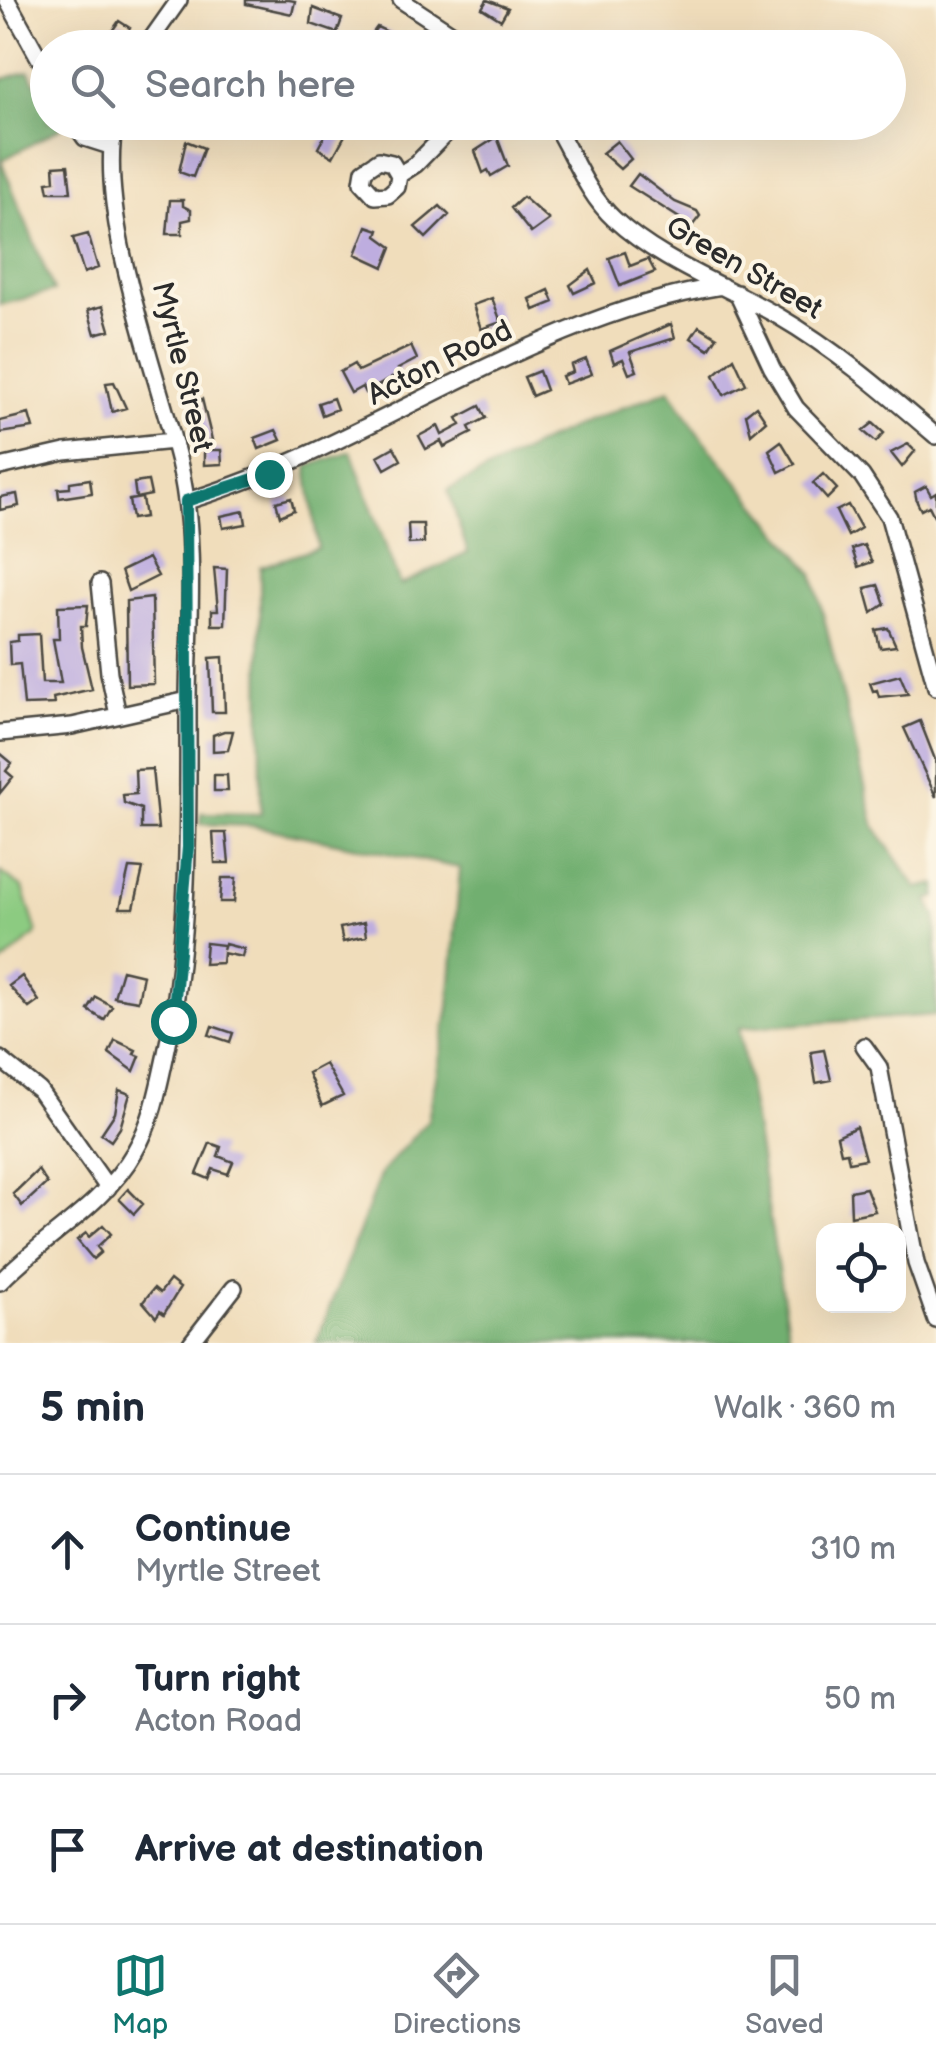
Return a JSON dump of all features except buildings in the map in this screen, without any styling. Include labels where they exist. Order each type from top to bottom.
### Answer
[{"type":"street","points":[[7,0],[30,42]]},
{"type":"street","points":[[158,30],[179,0]]},
{"type":"street","points":[[401,0],[447,30]]},
{"type":"street","points":[[91,140],[110,146]]},
{"type":"street","name":"Myrtle Street","points":[[0,1282],[108,1188],[134,1154],[152,1114],[177,998],[188,847],[186,501],[114,214],[111,140]]},
{"type":"street","points":[[399,175],[439,140]]},
{"type":"street","name":"Green Street","points":[[563,140],[590,189],[612,217],[874,381],[936,436]]},
{"type":"street","name":"Acton Road","points":[[186,501],[251,482],[314,455],[567,334],[654,302],[722,286]]},
{"type":"street","points":[[738,293],[772,368],[796,408],[862,476],[889,517],[936,687]]},
{"type":"street","points":[[0,467],[65,452],[173,442]]},
{"type":"street","points":[[100,582],[108,674],[118,715]]},
{"type":"street","points":[[0,732],[57,728],[188,700]]},
{"type":"street","points":[[864,1046],[879,1066],[916,1264],[936,1320]]},
{"type":"street","points":[[0,1059],[38,1090],[108,1188]]},
{"type":"street","points":[[192,1343],[234,1288]]},
{"type":"green space","points":[[30,73],[30,140],[39,140],[1,161],[54,291],[0,305],[0,80]]},
{"type":"green space","points":[[670,389],[697,432],[813,573],[875,827],[917,888],[936,884],[936,897],[928,900],[936,917],[936,1015],[739,1028],[790,1343],[316,1343],[381,1173],[428,1120],[449,1007],[460,868],[254,826],[201,824],[201,813],[261,814],[260,567],[318,548],[307,467],[351,451],[400,585],[468,553],[448,490],[571,428]]},
{"type":"green space","points":[[0,872],[23,888],[37,933],[0,965]]},
{"type":"route","points":[[173,1021],[188,847],[190,534],[186,501],[269,474]]}]
